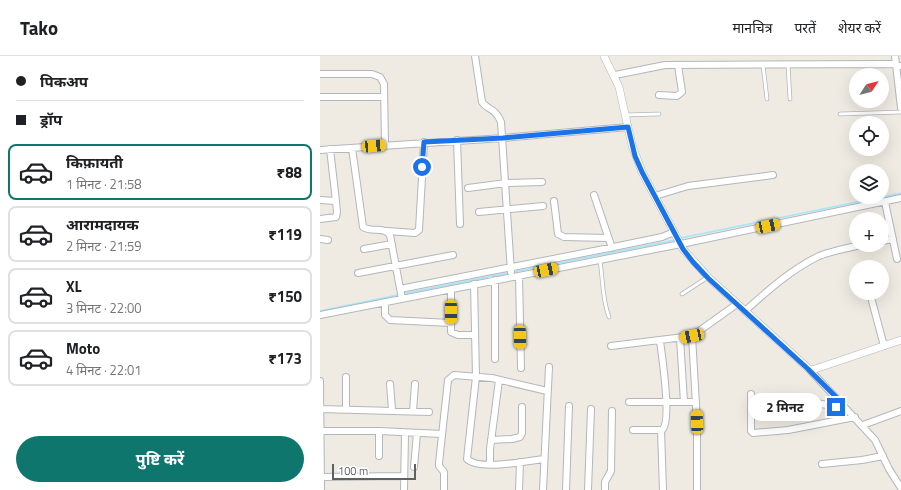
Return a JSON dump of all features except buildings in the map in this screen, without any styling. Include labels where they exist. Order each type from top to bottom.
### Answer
[{"type":"street","points":[[475,56],[482,102],[484,105],[492,108],[497,113],[501,122],[511,273]]},
{"type":"street","points":[[604,56],[615,75],[635,156],[677,238],[693,262],[708,278],[808,369],[863,425],[875,440],[882,456],[901,488]]},
{"type":"street","points":[[895,56],[898,65],[901,108]]},
{"type":"street","points":[[615,75],[665,65],[898,65]]},
{"type":"street","points":[[659,95],[677,96],[682,92],[678,65]]},
{"type":"street","points":[[320,74],[377,75],[382,80],[384,97],[385,145]]},
{"type":"street","points":[[320,97],[384,97]]},
{"type":"street","points":[[320,150],[503,138],[628,127]]},
{"type":"street","points":[[457,140],[460,224]]},
{"type":"street","points":[[352,148],[363,227],[367,230],[415,232],[419,230],[424,142]]},
{"type":"street","points":[[320,219],[336,217],[337,212],[330,149]]},
{"type":"street","points":[[655,196],[688,186],[773,175]]},
{"type":"street","points":[[468,188],[506,183],[542,182]]},
{"type":"street","points":[[594,195],[612,248]]},
{"type":"street","points":[[889,201],[901,198]]},
{"type":"street","points":[[320,200],[336,201]]},
{"type":"street","points":[[554,201],[558,234],[564,237],[608,238]]},
{"type":"street","points":[[401,294],[451,288],[495,280],[511,273],[519,276],[599,259],[677,238],[873,204]]},
{"type":"street","points":[[885,204],[897,259]]},
{"type":"street","points":[[479,212],[543,206]]},
{"type":"street","points":[[387,231],[390,235],[401,294]]},
{"type":"street","points":[[320,315],[385,302],[401,294],[511,273],[662,237],[677,238]]},
{"type":"street","points":[[320,239],[328,240]]},
{"type":"street","points":[[889,240],[893,239]]},
{"type":"street","points":[[364,249],[392,244]]},
{"type":"street","points":[[745,311],[779,282],[813,260],[829,253],[849,248]]},
{"type":"street","points":[[358,273],[453,255]]},
{"type":"street","points":[[519,276],[521,368]]},
{"type":"street","points":[[495,280],[495,360]]},
{"type":"street","points":[[474,284],[476,376],[466,457],[472,462],[490,464],[544,459]]},
{"type":"street","points":[[451,288],[451,332],[453,334],[474,335]]},
{"type":"street","points":[[872,301],[884,346]]},
{"type":"street","points":[[385,302],[385,315],[390,320],[451,323]]},
{"type":"street","points":[[611,346],[692,336],[737,304]]},
{"type":"street","points":[[692,336],[696,402],[697,490]]},
{"type":"street","points":[[680,338],[684,402]]},
{"type":"street","points":[[808,369],[812,370],[901,340]]},
{"type":"street","points":[[633,430],[661,430],[666,425],[666,402],[660,341]]},
{"type":"street","points":[[543,490],[549,367]]},
{"type":"street","points":[[444,490],[444,472],[439,466],[439,463],[448,380],[454,375],[476,376],[547,391]]},
{"type":"street","points":[[346,377],[346,409]]},
{"type":"street","points":[[490,464],[491,440],[499,380]]},
{"type":"street","points":[[320,381],[321,490]]},
{"type":"street","points":[[390,384],[392,410]]},
{"type":"street","points":[[413,411],[415,384]]},
{"type":"street","points":[[751,394],[751,431],[753,433],[788,430],[855,417]]},
{"type":"street","points":[[791,398],[836,407],[843,404]]},
{"type":"street","points":[[629,402],[696,402]]},
{"type":"street","points":[[566,490],[569,406]]},
{"type":"street","points":[[491,440],[520,437],[522,433],[522,407]]},
{"type":"street","points":[[320,409],[430,412]]},
{"type":"street","points":[[588,490],[591,409]]},
{"type":"street","points":[[863,425],[901,410]]},
{"type":"street","points":[[605,490],[605,482],[611,471],[612,411]]},
{"type":"street","points":[[661,430],[663,490]]},
{"type":"street","points":[[321,431],[379,431],[442,434]]},
{"type":"street","points":[[379,431],[379,456]]},
{"type":"street","points":[[404,490],[403,476],[405,433]]},
{"type":"street","points":[[414,467],[417,433]]},
{"type":"street","points":[[822,464],[862,460],[882,456]]},
{"type":"street","points":[[519,490],[520,462]]},
{"type":"street","points":[[321,477],[403,476]]},
{"type":"lane","points":[[763,65],[767,99]]},
{"type":"lane","points":[[788,65],[790,99]]},
{"type":"lane","points":[[840,114],[901,112]]},
{"type":"lane","points":[[625,115],[659,114]]},
{"type":"lane","points":[[599,259],[604,288],[604,302],[609,317]]},
{"type":"lane","points":[[682,294],[708,278]]},
{"type":"waterway","points":[[889,196],[901,193]]},
{"type":"waterway","points":[[681,238],[849,204]]},
{"type":"waterway","points":[[402,294],[675,240]]},
{"type":"waterway","points":[[320,311],[398,295]]},
{"type":"route","points":[[422,167],[424,142],[503,138],[628,127],[635,156],[642,172],[683,249],[708,278],[808,369],[843,404],[836,407]]}]
